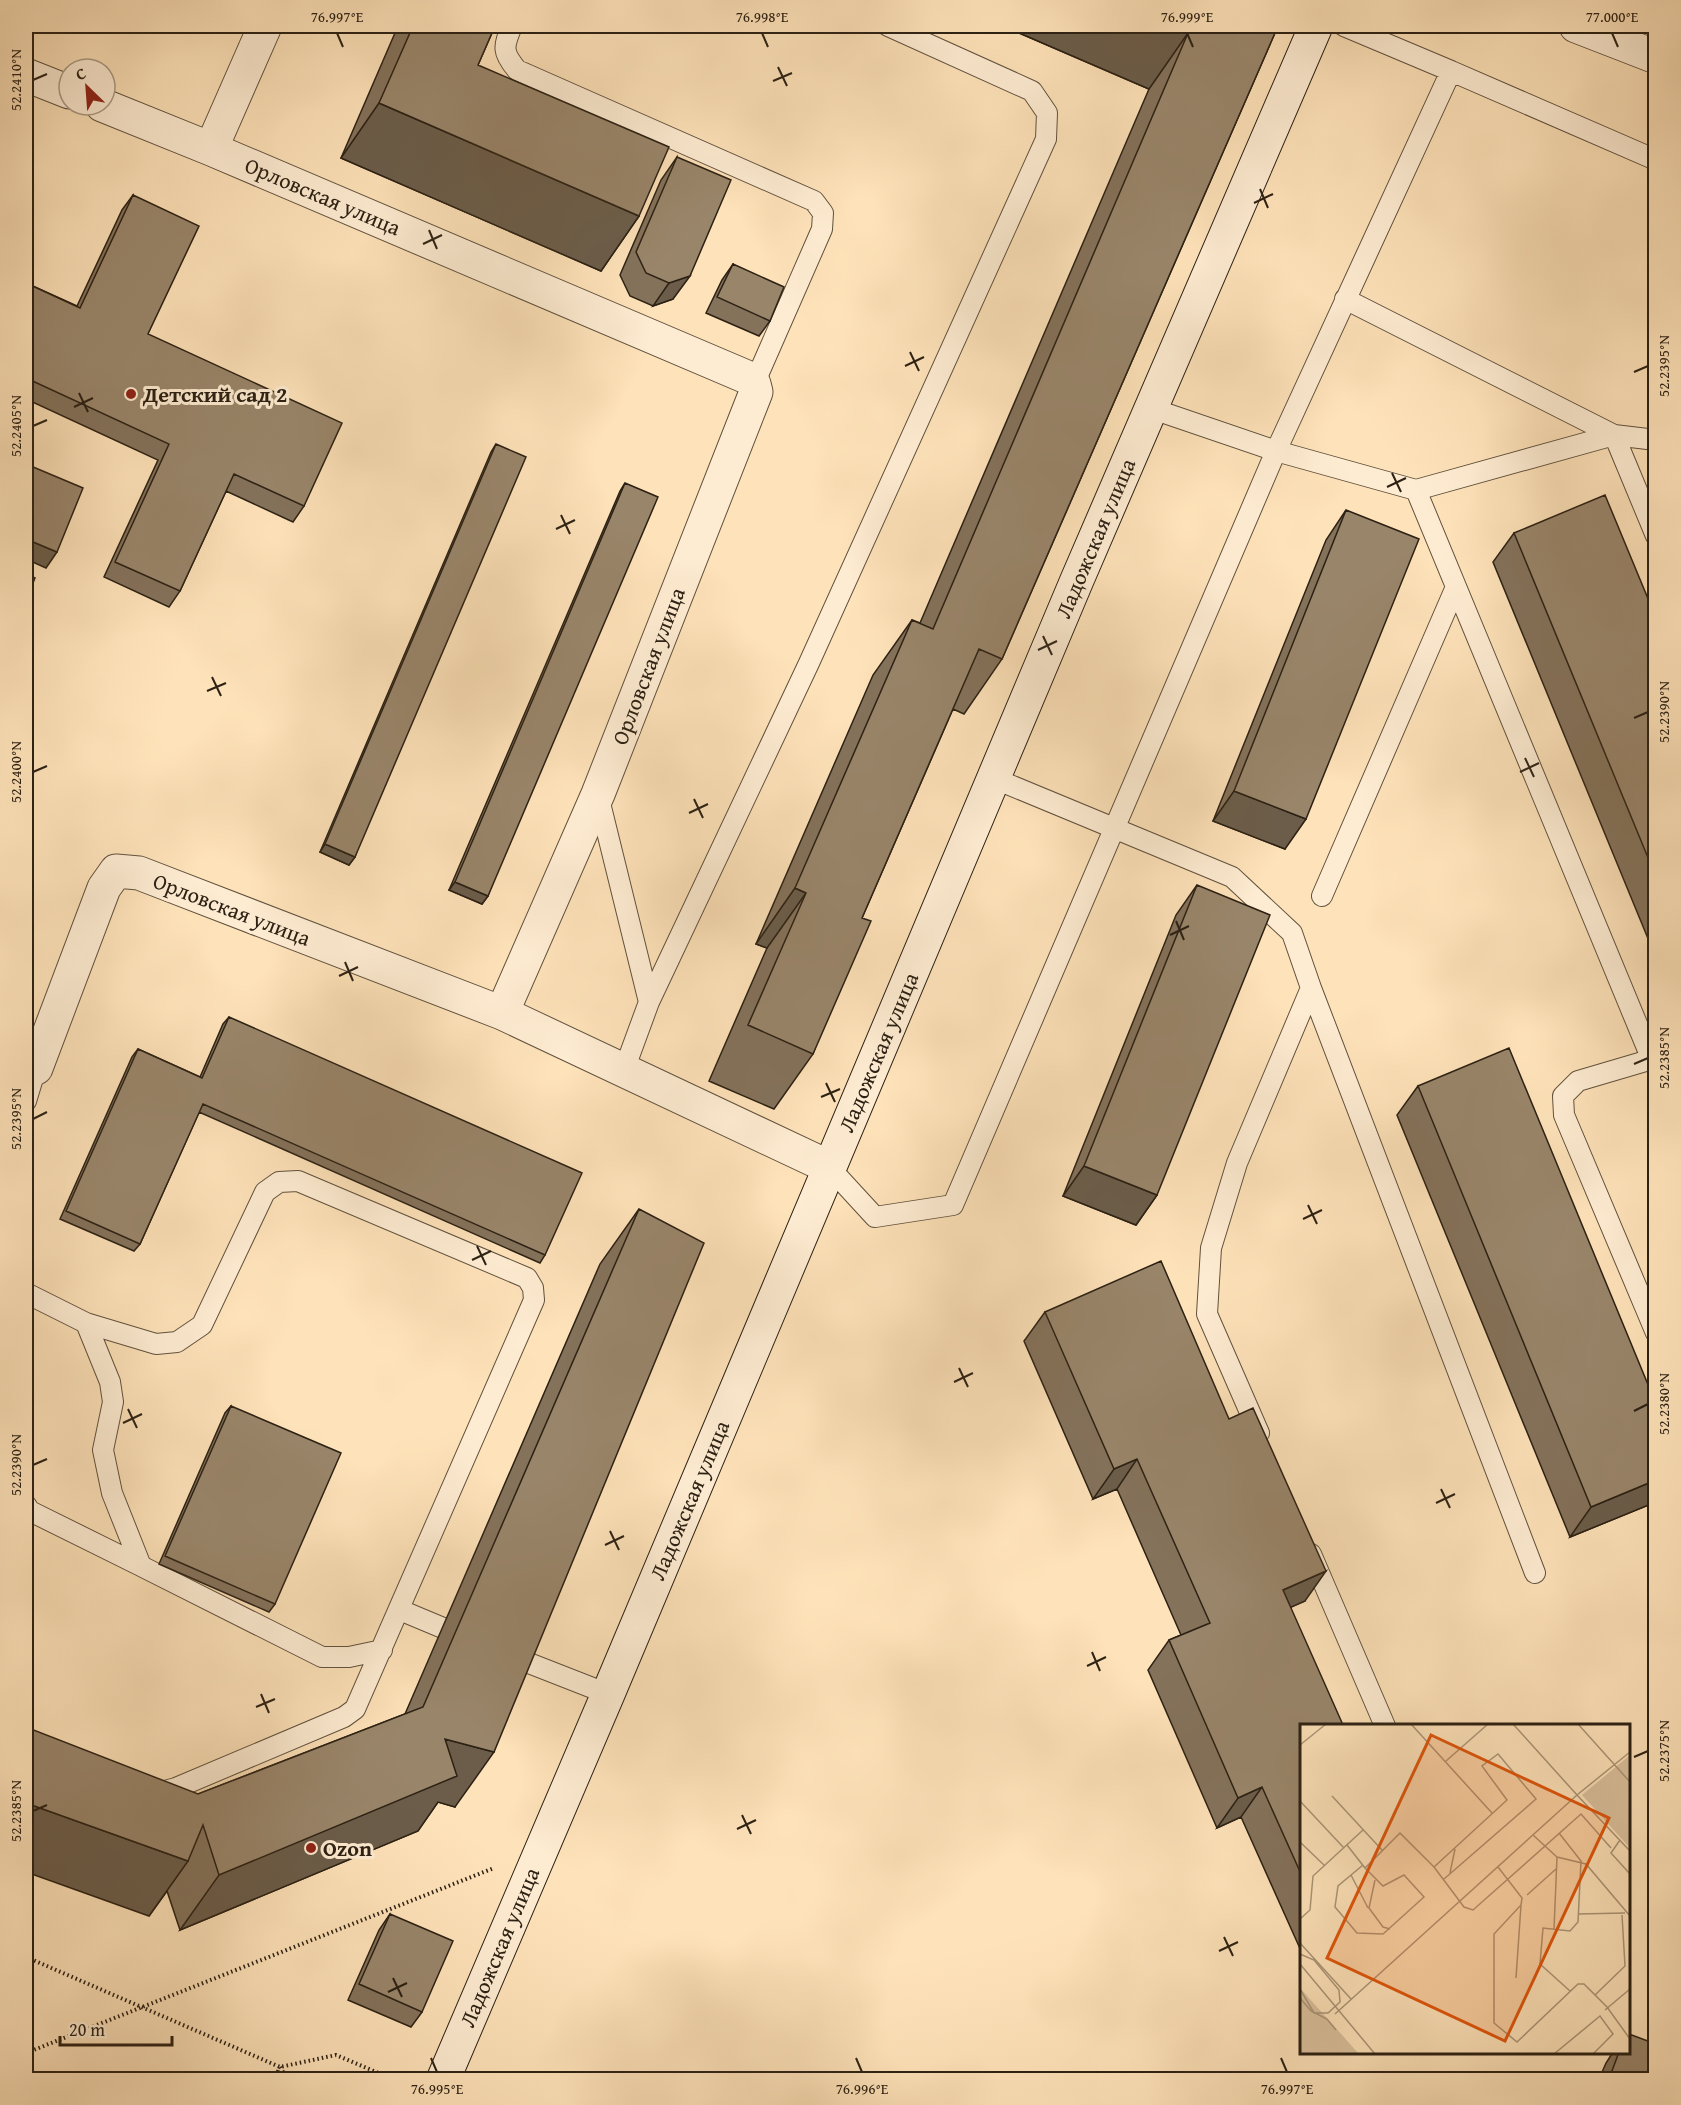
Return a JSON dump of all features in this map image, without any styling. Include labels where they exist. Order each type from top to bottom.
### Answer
[{"type":"street","points":[[211,149],[265,26]]},
{"type":"street","name":"Ладожская улица","points":[[442,2079],[609,1694],[1150,408],[1316,26]]},
{"type":"street","points":[[1576,26],[1656,57]]},
{"type":"street","points":[[26,75],[57,87]]},
{"type":"street","name":"Орловская улица","points":[[31,1066],[104,888],[116,872],[139,873],[502,1013],[598,794],[756,392],[749,378],[117,111]]},
{"type":"street","points":[[502,1013],[829,1167]]},
{"type":"lane","points":[[512,26],[505,41],[505,56],[517,70],[814,201],[823,213],[822,229],[754,384]]},
{"type":"lane","points":[[624,1070],[649,1002],[809,663],[1046,139],[1047,113],[1032,91],[888,26]]},
{"type":"lane","points":[[1344,26],[1656,160]]},
{"type":"lane","points":[[829,1167],[875,1217],[954,1205],[1276,451],[1451,71]]},
{"type":"lane","points":[[1345,299],[1614,435],[1656,440]]},
{"type":"lane","points":[[1150,408],[1276,451],[1416,490],[1614,435]]},
{"type":"lane","points":[[1614,435],[1656,536]]},
{"type":"lane","points":[[1416,490],[1455,588],[1654,1059],[1578,1081],[1563,1096],[1564,1116],[1656,1333]]},
{"type":"lane","points":[[1322,896],[1455,588]]},
{"type":"lane","points":[[993,778],[1232,877],[1292,933],[1535,1574]]},
{"type":"lane","points":[[598,794],[649,1002]]},
{"type":"lane","points":[[1268,1455],[1207,1314],[1211,1248],[1237,1163],[1311,988]]},
{"type":"lane","points":[[26,1101],[31,1066]]},
{"type":"lane","points":[[26,1293],[86,1323],[156,1344],[177,1342],[202,1325],[265,1192],[279,1182],[297,1181],[527,1278],[533,1288],[534,1300],[400,1610],[351,1713],[176,1788],[141,1798],[130,1793]]},
{"type":"lane","points":[[86,1323],[110,1382],[113,1402],[103,1450],[112,1493],[141,1566]]},
{"type":"lane","points":[[26,1505],[30,1511],[322,1657],[349,1657],[382,1650]]},
{"type":"lane","points":[[1305,1541],[1385,1724]]},
{"type":"lane","points":[[400,1610],[443,1628]]},
{"type":"lane","points":[[516,1658],[609,1694]]},
{"type":"path","points":[[26,2053],[540,1850]]},
{"type":"path","points":[[26,1957],[280,2067],[288,2079]]},
{"type":"path","points":[[280,2067],[336,2055],[395,2079]]},
{"type":"path","points":[[275,2079],[280,2067]]},
{"type":"building","points":[[413,26],[495,26],[478,65],[669,147],[639,216],[379,103]]},
{"type":"building","points":[[1170,26],[1278,26],[1002,659],[979,649],[862,918],[871,921],[813,1054],[748,1025],[806,893],[795,888],[912,620],[933,629],[1188,33]]},
{"type":"building","points":[[677,157],[731,180],[690,276],[669,283],[646,273],[636,252]]},
{"type":"building","points":[[133,195],[199,226],[148,334],[342,423],[304,506],[234,474],[180,591],[115,562],[169,444],[26,378],[26,283],[80,308]]},
{"type":"building","points":[[733,264],[784,287],[770,321],[717,297]]},
{"type":"building","points":[[496,444],[526,457],[355,857],[325,844]]},
{"type":"building","points":[[26,464],[83,488],[57,552],[26,539]]},
{"type":"building","points":[[625,483],[658,497],[488,896],[455,882]]},
{"type":"building","points":[[1605,495],[1656,618],[1656,877],[1514,533]]},
{"type":"building","points":[[1346,510],[1419,539],[1306,819],[1234,791]]},
{"type":"building","points":[[26,574],[35,578],[26,601]]},
{"type":"building","points":[[1197,885],[1270,915],[1157,1195],[1084,1166]]},
{"type":"building","points":[[229,1017],[582,1173],[545,1255],[203,1104],[140,1244],[66,1211],[138,1049],[202,1078]]},
{"type":"building","points":[[1509,1048],[1656,1404],[1656,1480],[1591,1507],[1418,1086]]},
{"type":"building","points":[[639,1209],[704,1243],[494,1752],[445,1739],[457,1776],[219,1875],[203,1825],[188,1861],[26,1803],[26,1727],[198,1794],[423,1707]]},
{"type":"building","points":[[1161,1261],[1229,1419],[1253,1408],[1326,1571],[1283,1590],[1343,1724],[1300,1724],[1300,1872],[1262,1787],[1238,1798],[1169,1640],[1210,1623],[1137,1459],[1114,1469],[1045,1312]]},
{"type":"building","points":[[26,1347],[33,1351],[26,1366]]},
{"type":"building","points":[[231,1406],[341,1453],[275,1604],[165,1556]]},
{"type":"building","points":[[390,1914],[453,1941],[422,2012],[359,1984]]},
{"type":"building","points":[[1630,2034],[1656,2044],[1656,2079],[1609,2079],[1618,2054],[1630,2054]]},
{"type":"place","name":"Детский сад 2","points":[[131,394]]},
{"type":"place","name":"Ozon","points":[[311,1848]]}]
